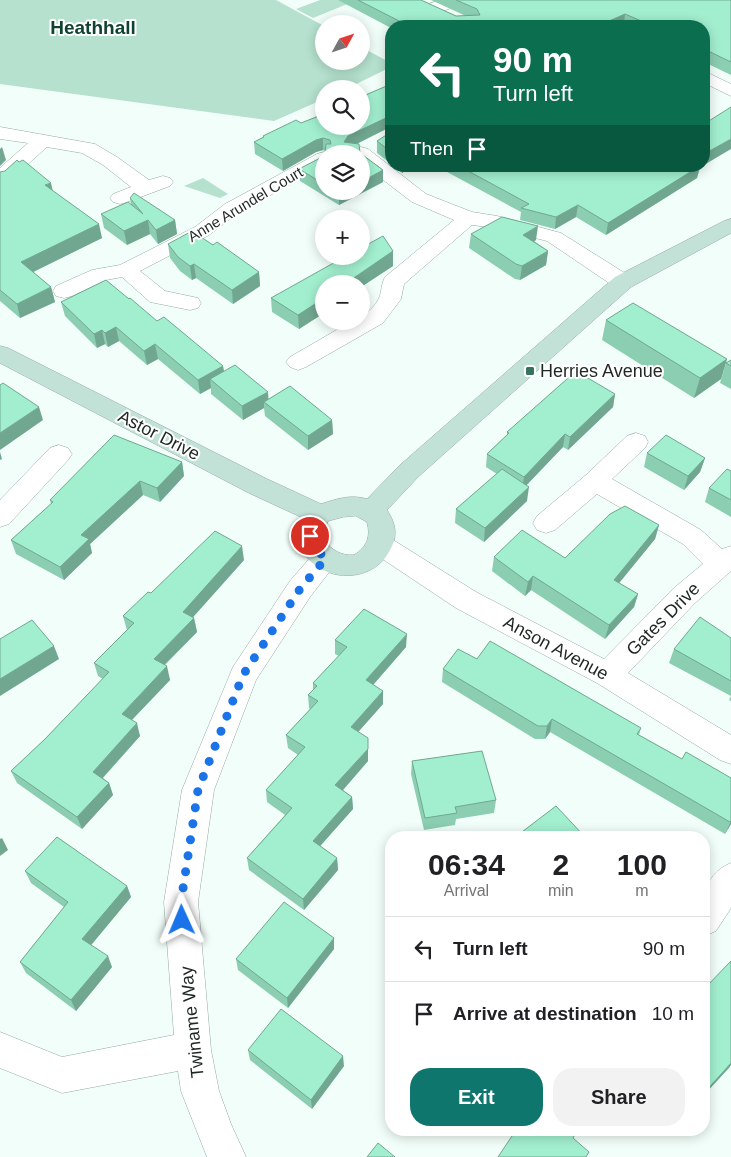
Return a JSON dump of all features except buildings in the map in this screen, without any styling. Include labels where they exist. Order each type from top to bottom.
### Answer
[{"type":"street","points":[[454,0],[425,6],[454,19]]},
{"type":"street","points":[[710,79],[731,91]]},
{"type":"street","points":[[0,133],[88,148],[155,185],[120,198]]},
{"type":"street","points":[[0,179],[43,140]]},
{"type":"street","points":[[370,147],[380,141]]},
{"type":"street","points":[[370,160],[385,172]]},
{"type":"street","name":"Anne Arundel Court","points":[[64,291],[89,273],[126,270],[202,231],[232,208],[315,163]]},
{"type":"street","points":[[385,172],[419,198],[468,218],[496,222],[554,238],[623,282]]},
{"type":"street","points":[[298,362],[375,318],[390,299],[393,282],[468,218]]},
{"type":"street","points":[[372,510],[410,471],[623,282],[731,225]]},
{"type":"street","points":[[126,270],[158,298],[190,304]]},
{"type":"street","name":"Astor Drive","points":[[0,353],[249,482],[319,514]]},
{"type":"street","points":[[546,523],[596,481],[636,442]]},
{"type":"street","points":[[0,517],[59,454]]},
{"type":"street","name":"Gates Drive","points":[[596,481],[692,537],[726,560],[685,595],[607,675]]},
{"type":"street","points":[[343,506],[357,506],[372,510],[382,522],[383,535],[381,545],[362,563],[351,566],[339,564],[326,558],[316,550],[310,536],[312,526],[319,514],[343,506]]},
{"type":"street","name":"Anson Avenue","points":[[381,545],[466,600],[607,675],[731,751]]},
{"type":"street","name":"Twiname Way","points":[[227,1157],[215,1133],[200,1091],[192,1050],[181,902],[198,790],[243,675],[300,589],[326,558]]},
{"type":"street","points":[[710,911],[731,878]]},
{"type":"street","points":[[0,1050],[62,1075],[192,1050]]},
{"type":"green space","points":[[0,0],[276,0],[315,21],[315,70],[370,70],[370,52],[385,60],[385,70],[364,80],[315,80],[315,103],[274,121],[0,84]]},
{"type":"green space","points":[[320,0],[357,0],[320,15],[315,15],[313,18],[296,9]]},
{"type":"green space","points":[[203,178],[228,194],[220,198],[184,186]]},
{"type":"place","name":"Herries Avenue","points":[[530,371]]},
{"type":"district","name":"Heathhall","points":[[93,27]]},
{"type":"route","points":[[182,920],[181,902],[198,790],[243,675],[300,589],[326,558],[316,550],[310,536]]}]
